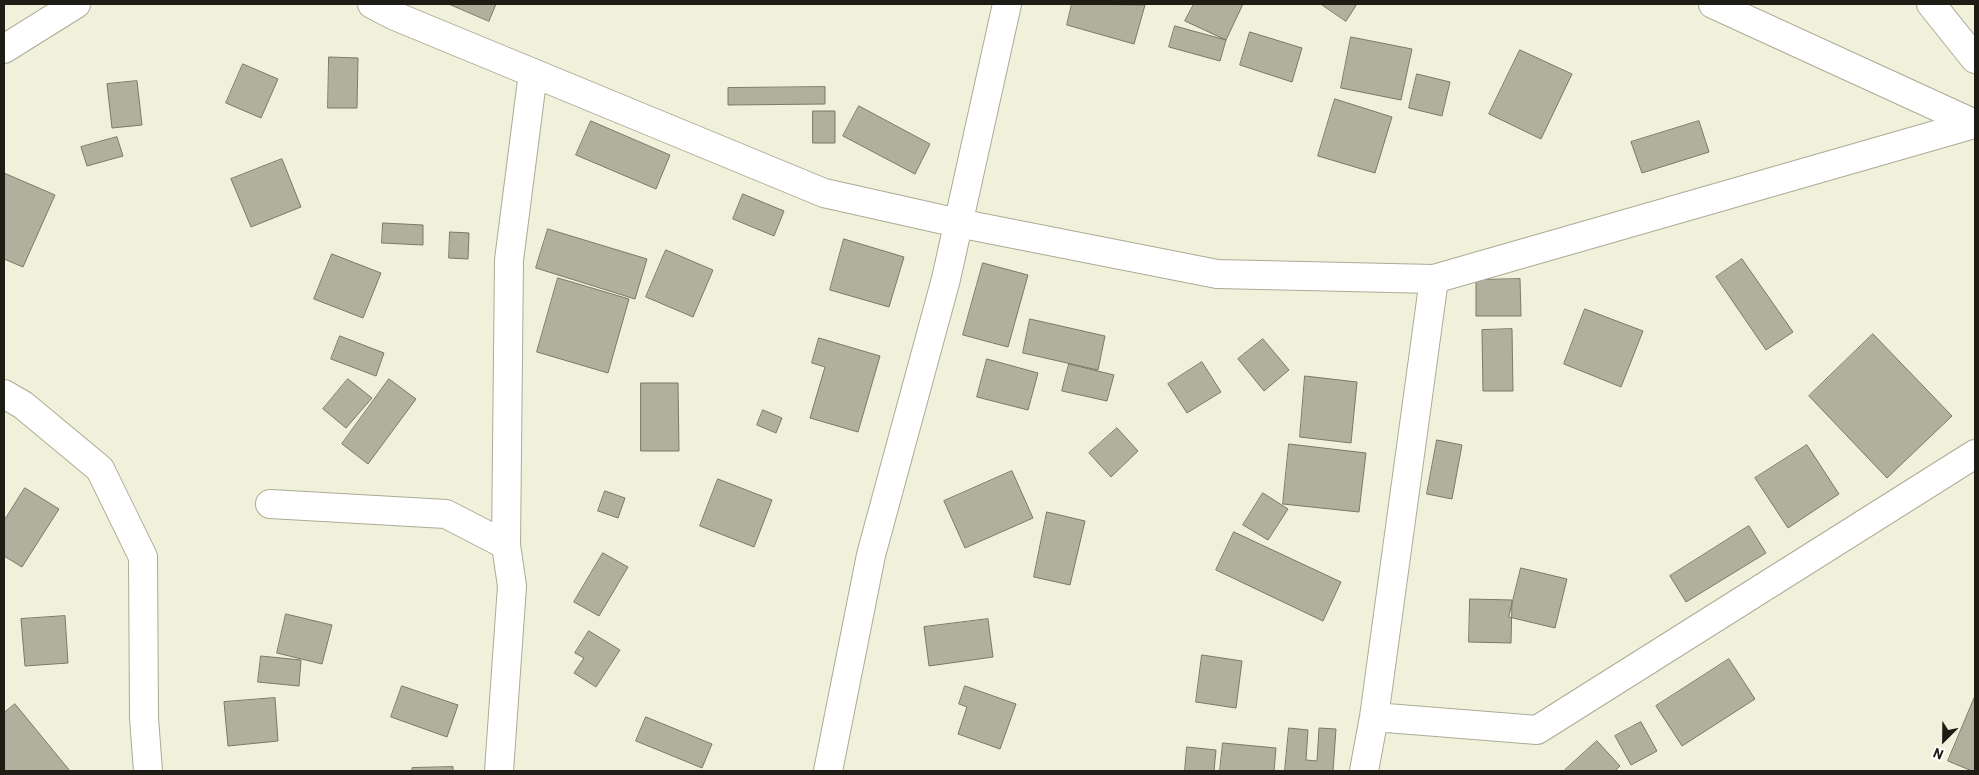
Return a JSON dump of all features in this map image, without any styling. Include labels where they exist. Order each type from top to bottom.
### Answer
[{"type":"street","points":[[4,50],[76,4]]},
{"type":"street","points":[[372,4],[395,16],[824,193],[958,223],[1217,274],[1434,279],[1975,124]]},
{"type":"street","points":[[828,771],[871,555],[946,279],[1006,4]]},
{"type":"street","points":[[1714,4],[1975,124]]},
{"type":"street","points":[[1931,4],[1975,59]]},
{"type":"street","points":[[499,771],[512,586],[506,545],[509,260],[533,73]]},
{"type":"street","points":[[1364,771],[1374,717],[1434,279]]},
{"type":"street","points":[[4,394],[23,405],[100,469],[143,557],[144,718],[148,771]]},
{"type":"street","points":[[1374,717],[1537,730],[1975,454]]},
{"type":"street","points":[[270,504],[446,514],[506,545]]},
{"type":"building","points":[[449,4],[496,4],[489,21]]},
{"type":"building","points":[[1072,4],[1145,5],[1134,44],[1067,25]]},
{"type":"building","points":[[1194,4],[1243,4],[1226,40],[1185,21]]},
{"type":"building","points":[[1321,4],[1357,4],[1346,21]]},
{"type":"building","points":[[1175,26],[1226,40],[1220,61],[1169,47]]},
{"type":"building","points":[[1250,32],[1302,48],[1292,82],[1240,65]]},
{"type":"building","points":[[1351,37],[1412,49],[1401,100],[1341,88]]},
{"type":"building","points":[[1520,50],[1572,74],[1541,139],[1489,114]]},
{"type":"building","points":[[329,57],[358,58],[357,108],[328,108]]},
{"type":"building","points":[[243,64],[278,79],[261,118],[226,103]]},
{"type":"building","points":[[1417,74],[1450,82],[1442,116],[1409,108]]},
{"type":"building","points":[[137,81],[142,125],[112,128],[107,84]]},
{"type":"building","points":[[825,87],[825,104],[728,105],[728,88]]},
{"type":"building","points":[[1335,99],[1392,117],[1375,173],[1318,156]]},
{"type":"building","points":[[859,106],[930,144],[915,174],[843,136]]},
{"type":"building","points":[[813,111],[835,111],[835,143],[813,143]]},
{"type":"building","points":[[591,121],[670,155],[656,189],[576,155]]},
{"type":"building","points":[[1699,121],[1709,152],[1642,173],[1631,142]]},
{"type":"building","points":[[117,137],[123,156],[87,166],[81,147]]},
{"type":"building","points":[[282,159],[301,207],[251,227],[231,179]]},
{"type":"building","points":[[4,173],[55,195],[23,267],[4,259]]},
{"type":"building","points":[[743,194],[784,211],[774,236],[733,219]]},
{"type":"building","points":[[383,223],[423,225],[423,245],[382,243]]},
{"type":"building","points":[[548,229],[647,259],[635,299],[536,268]]},
{"type":"building","points":[[450,232],[469,233],[468,259],[449,258]]},
{"type":"building","points":[[844,239],[904,257],[889,307],[830,290]]},
{"type":"building","points":[[666,250],[713,270],[693,317],[646,297]]},
{"type":"building","points":[[332,254],[381,273],[363,318],[314,299]]},
{"type":"building","points":[[1742,259],[1793,332],[1766,350],[1716,277]]},
{"type":"building","points":[[983,263],[1028,275],[1008,347],[963,335]]},
{"type":"building","points":[[558,278],[629,299],[608,373],[537,352]]},
{"type":"building","points":[[1520,279],[1521,316],[1476,316],[1476,280]]},
{"type":"building","points":[[1585,309],[1643,331],[1621,387],[1564,364]]},
{"type":"building","points":[[1030,319],[1105,336],[1098,370],[1023,353]]},
{"type":"building","points":[[1512,329],[1513,391],[1483,391],[1482,330]]},
{"type":"building","points":[[1873,334],[1952,416],[1887,478],[1809,396]]},
{"type":"building","points":[[340,336],[384,353],[376,376],[331,359]]},
{"type":"building","points":[[819,338],[880,356],[858,432],[810,418],[825,367],[812,363]]},
{"type":"building","points":[[1263,339],[1289,370],[1264,391],[1238,359]]},
{"type":"building","points":[[987,359],[1038,373],[1028,410],[977,397]]},
{"type":"building","points":[[1202,362],[1221,392],[1187,413],[1168,384]]},
{"type":"building","points":[[1069,364],[1114,375],[1107,401],[1062,391]]},
{"type":"building","points":[[1305,376],[1357,382],[1351,443],[1300,437]]},
{"type":"building","points":[[348,379],[372,398],[346,428],[323,409]]},
{"type":"building","points":[[389,379],[416,399],[368,464],[342,444]]},
{"type":"building","points":[[641,383],[678,383],[679,451],[641,451]]},
{"type":"building","points":[[763,410],[782,418],[776,433],[757,425]]},
{"type":"building","points":[[1117,428],[1138,451],[1111,477],[1089,453]]},
{"type":"building","points":[[1437,440],[1462,445],[1452,499],[1427,494]]},
{"type":"building","points":[[1289,444],[1366,453],[1359,512],[1283,504]]},
{"type":"building","points":[[1807,445],[1839,494],[1788,528],[1755,478]]},
{"type":"building","points":[[1012,471],[1033,518],[965,548],[944,501]]},
{"type":"building","points":[[718,479],[772,500],[754,547],[700,526]]},
{"type":"building","points":[[25,488],[59,509],[22,567],[4,556],[4,521]]},
{"type":"building","points":[[605,491],[625,498],[618,518],[598,511]]},
{"type":"building","points":[[1263,493],[1288,509],[1268,540],[1243,525]]},
{"type":"building","points":[[1047,512],[1085,521],[1070,585],[1034,577]]},
{"type":"building","points":[[1749,526],[1766,553],[1686,602],[1670,576]]},
{"type":"building","points":[[1234,532],[1341,582],[1323,621],[1216,570]]},
{"type":"building","points":[[603,553],[628,567],[599,616],[574,602]]},
{"type":"building","points":[[1521,568],[1567,579],[1555,628],[1509,617]]},
{"type":"building","points":[[1470,599],[1512,600],[1511,643],[1469,642]]},
{"type":"building","points":[[286,614],[332,625],[322,664],[277,653]]},
{"type":"building","points":[[65,616],[68,663],[25,666],[21,619]]},
{"type":"building","points":[[988,619],[993,657],[929,666],[924,627]]},
{"type":"building","points":[[589,631],[620,650],[596,687],[574,673],[584,658],[575,653]]},
{"type":"building","points":[[1202,655],[1242,661],[1236,708],[1196,702]]},
{"type":"building","points":[[261,656],[301,660],[299,686],[258,682]]},
{"type":"building","points":[[1729,659],[1755,699],[1682,746],[1656,706]]},
{"type":"building","points":[[402,686],[458,705],[447,737],[391,717]]},
{"type":"building","points":[[965,686],[1016,704],[1000,749],[958,734],[967,707],[959,704]]},
{"type":"building","points":[[1975,696],[1975,771],[1972,771],[1948,761]]},
{"type":"building","points":[[275,698],[278,741],[228,746],[224,702]]},
{"type":"building","points":[[15,704],[70,771],[4,771],[4,713]]},
{"type":"building","points":[[646,717],[712,744],[702,768],[636,741]]},
{"type":"building","points":[[1641,722],[1657,751],[1631,765],[1615,736]]},
{"type":"building","points":[[1289,728],[1308,730],[1306,760],[1317,761],[1319,728],[1336,729],[1333,771],[1285,771]]},
{"type":"building","points":[[1597,741],[1620,766],[1615,771],[1565,770]]},
{"type":"building","points":[[1223,743],[1276,748],[1274,771],[1220,771]]},
{"type":"building","points":[[1187,747],[1216,750],[1214,771],[1185,771]]},
{"type":"building","points":[[453,767],[453,771],[412,771],[412,768]]}]
